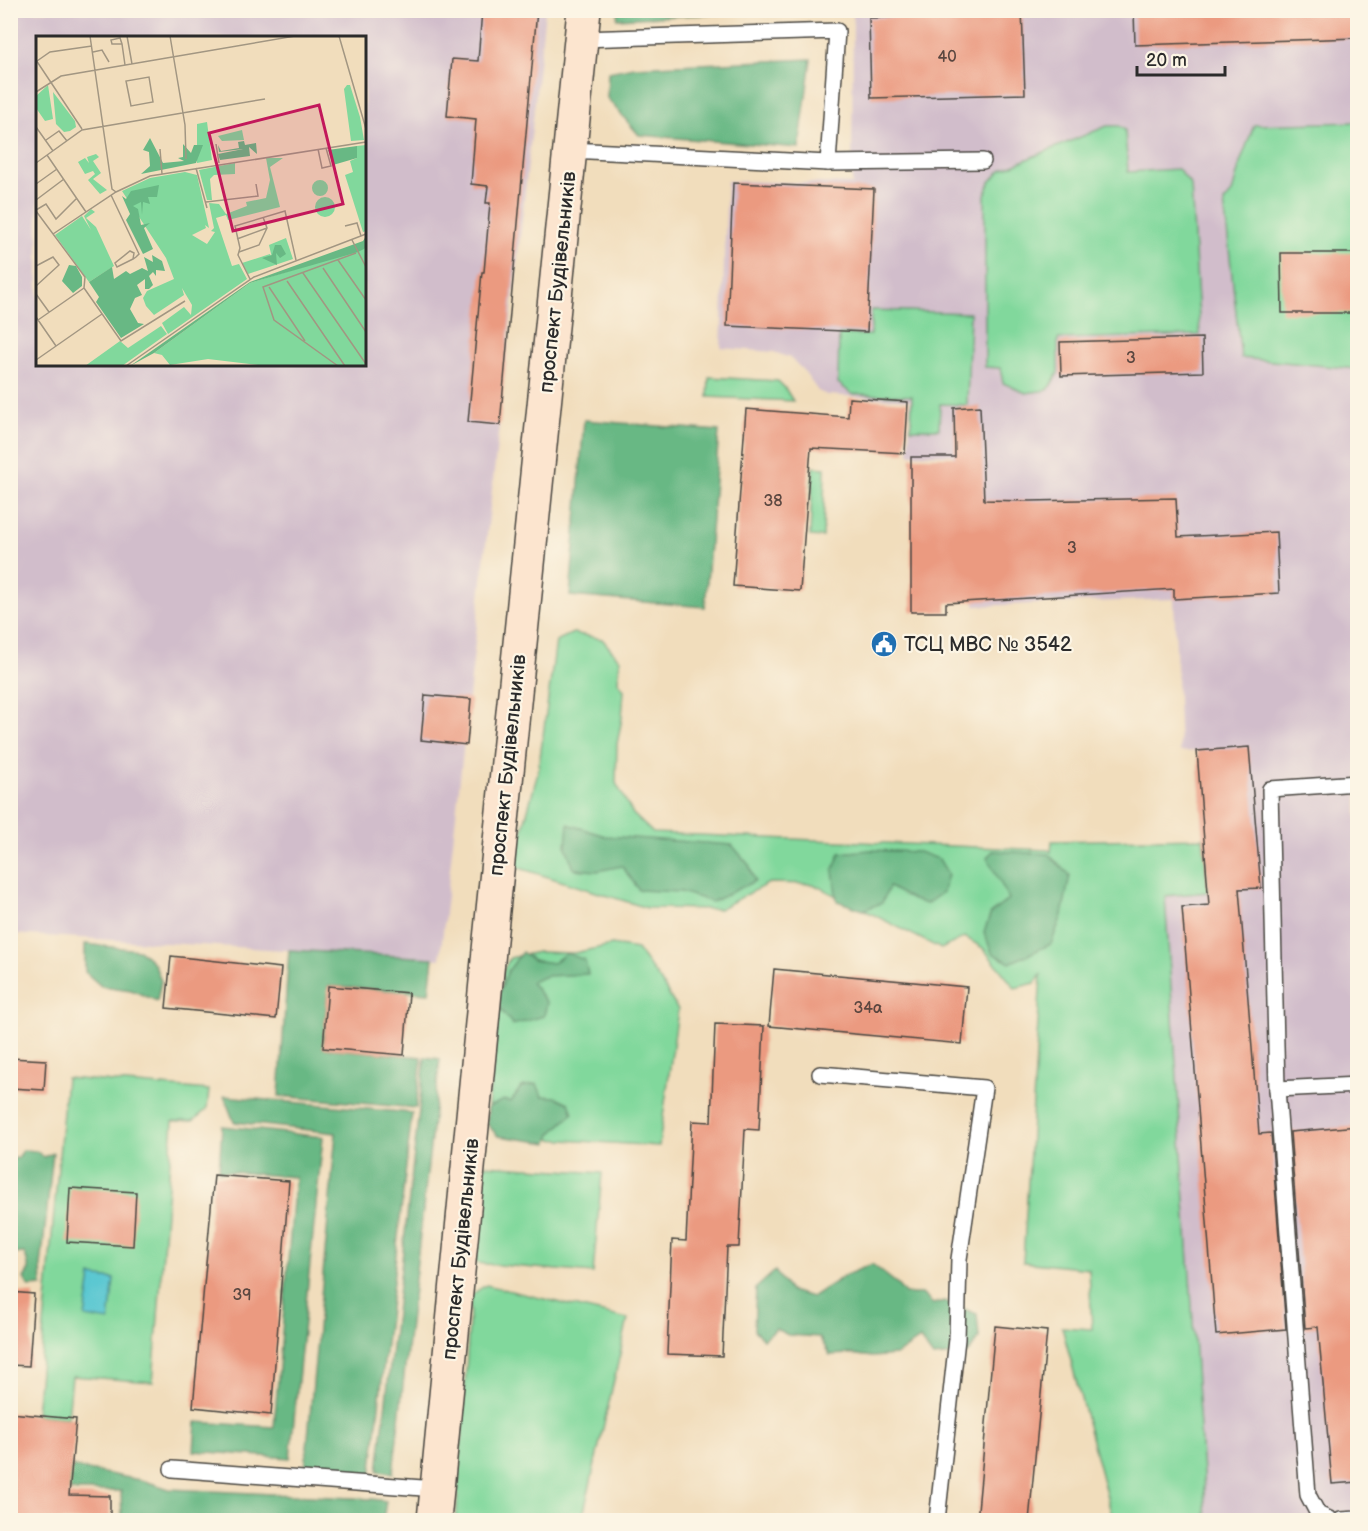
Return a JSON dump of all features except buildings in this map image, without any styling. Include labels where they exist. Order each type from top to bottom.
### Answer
[{"type":"street","name":"проспект Будівельників","points":[[434,1521],[583,25]]},
{"type":"lane","points":[[583,25],[837,31],[828,163]]},
{"type":"lane","points":[[570,150],[828,163],[983,161]]},
{"type":"lane","points":[[1330,1521],[1318,1514],[1308,1495],[1277,1089],[1270,789],[1358,783]]},
{"type":"lane","points":[[820,1074],[984,1088],[959,1259],[957,1338],[937,1521]]},
{"type":"lane","points":[[1277,1089],[1358,1085]]},
{"type":"lane","points":[[172,1469],[436,1489]]},
{"type":"lane","points":[[1341,1521],[1358,1519]]},
{"type":"shaded area","points":[[10,11],[545,11],[440,959],[11,934]]},
{"type":"shaded area","points":[[853,11],[1357,11],[1357,1520],[1206,1520],[1165,896],[1208,892],[1197,751],[1180,752],[1174,599],[975,606],[975,539],[954,539],[953,455],[909,454],[910,400],[827,395],[818,391],[802,369],[790,358],[774,352],[721,348],[727,181],[852,184]]},
{"type":"green space","points":[[618,10],[772,11],[617,19]]},
{"type":"green space","points":[[811,59],[799,148],[639,135],[607,98],[608,72],[634,67]]},
{"type":"green space","points":[[1357,122],[1357,369],[1241,358],[1224,202],[1232,193],[1254,125]]},
{"type":"green space","points":[[1107,126],[1119,126],[1125,130],[1128,172],[1178,169],[1191,185],[1200,335],[1058,339],[1058,373],[1048,390],[1026,393],[1003,383],[1000,368],[985,367],[985,195],[990,182],[1001,170]]},
{"type":"green space","points":[[871,310],[970,313],[967,405],[940,404],[939,429],[911,429],[912,396],[852,394],[838,383],[839,334],[871,335]]},
{"type":"green space","points":[[709,377],[778,381],[793,401],[708,397]]},
{"type":"green space","points":[[584,420],[719,431],[705,607],[570,596]]},
{"type":"green space","points":[[813,467],[825,468],[823,537],[810,536]]},
{"type":"green space","points":[[573,633],[602,639],[620,660],[618,681],[624,690],[617,744],[616,783],[633,814],[653,833],[1048,850],[1051,852],[1052,841],[1203,838],[1208,892],[1165,896],[1206,1520],[1113,1520],[1062,1327],[1092,1329],[1089,1269],[1023,1262],[1041,975],[1035,983],[1015,988],[983,948],[965,937],[941,949],[813,884],[769,883],[719,909],[647,908],[513,866],[538,772],[556,641]]},
{"type":"green space","points":[[568,824],[605,836],[732,845],[749,865],[755,881],[712,902],[681,892],[639,890],[622,866],[597,871],[574,869],[566,847]]},
{"type":"green space","points":[[870,850],[919,852],[939,859],[948,874],[943,892],[926,904],[889,887],[882,903],[863,910],[837,901],[833,871],[840,853]]},
{"type":"green space","points":[[993,851],[1048,854],[1070,875],[1062,915],[1051,944],[1010,963],[992,953],[984,932],[991,913],[1009,899],[987,857]]},
{"type":"green space","points":[[85,944],[139,950],[154,963],[161,981],[157,1001],[131,990],[101,986],[85,972]]},
{"type":"green space","points":[[612,945],[637,949],[678,1010],[659,1146],[498,1136],[488,1107],[503,971],[510,958],[538,952],[574,953]]},
{"type":"green space","points":[[289,950],[433,958],[429,993],[328,986],[323,1048],[422,1057],[416,1108],[279,1096]]},
{"type":"green space","points":[[522,952],[533,960],[553,963],[566,953],[585,960],[588,974],[546,976],[531,982],[547,1003],[544,1016],[513,1025],[495,1003],[508,971]]},
{"type":"green space","points":[[425,1057],[440,1059],[393,1473],[378,1471]]},
{"type":"green space","points":[[66,1078],[209,1090],[207,1109],[193,1121],[173,1121],[153,1382],[72,1376],[68,1418],[36,1415]]},
{"type":"green space","points":[[537,1084],[542,1096],[556,1097],[569,1103],[573,1113],[551,1134],[548,1143],[498,1136],[487,1124],[488,1107],[504,1100],[511,1102],[521,1087]]},
{"type":"green space","points":[[224,1096],[412,1113],[371,1477],[305,1470],[336,1133],[234,1122]]},
{"type":"green space","points":[[222,1126],[323,1137],[290,1458],[194,1451],[196,1422],[274,1427],[295,1177],[219,1171]]},
{"type":"green space","points":[[23,1150],[36,1151],[44,1157],[53,1153],[41,1266],[42,1286],[29,1287],[24,1278],[29,1270],[25,1253],[12,1254],[11,1250],[10,1187],[13,1187],[11,1185],[11,1159],[18,1158]]},
{"type":"green space","points":[[485,1165],[602,1173],[593,1273],[475,1263]]},
{"type":"green space","points":[[872,1264],[896,1283],[905,1294],[922,1294],[933,1304],[944,1301],[977,1314],[979,1338],[967,1354],[933,1357],[920,1339],[896,1355],[872,1357],[850,1354],[830,1355],[819,1337],[788,1335],[776,1329],[763,1339],[754,1330],[756,1288],[775,1271],[790,1291],[812,1297],[846,1275]]},
{"type":"green space","points":[[486,1285],[628,1319],[582,1520],[456,1520],[471,1295]]},
{"type":"green space","points":[[72,1467],[145,1481],[169,1489],[386,1501],[383,1520],[122,1520],[121,1491],[63,1491]]},
{"type":"water","points":[[91,1276],[114,1279],[109,1321],[85,1317]]},
{"type":"place","name":"ТСЦ МВС № 3542","points":[[884,644]]}]
